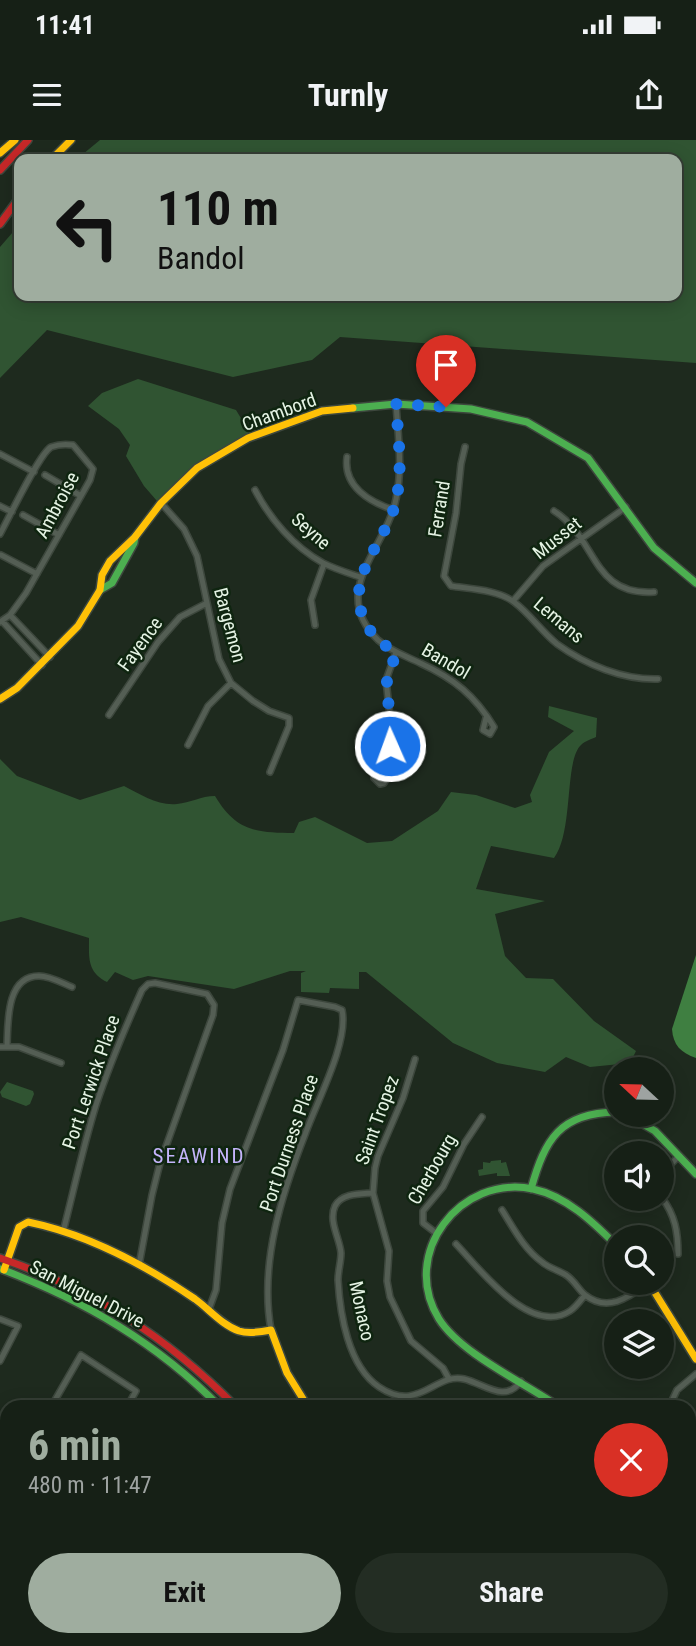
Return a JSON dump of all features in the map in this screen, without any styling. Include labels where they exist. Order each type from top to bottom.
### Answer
[{"type":"main road","points":[[0,153],[15,140]]},
{"type":"main road","points":[[14,154],[27,140]]},
{"type":"main road","points":[[57,154],[71,140]]},
{"type":"main road","points":[[0,170],[14,154]]},
{"type":"main road","points":[[0,216],[14,201]]},
{"type":"main road","points":[[0,224],[14,203]]},
{"type":"main road","name":"Chambord","points":[[104,589],[102,575],[112,560],[135,537],[161,503],[197,468],[248,438],[322,411],[396,404],[471,409],[527,422],[588,458],[654,548],[696,583]]},
{"type":"main road","name":"Chambord","points":[[0,699],[17,688],[42,665],[78,626],[122,566],[135,537]]},
{"type":"main road","points":[[112,560],[122,566]]},
{"type":"main road","points":[[531,1189],[541,1153],[559,1129],[585,1115],[604,1113]]},
{"type":"main road","points":[[649,1127],[696,1174]]},
{"type":"main road","points":[[549,1400],[457,1338],[439,1318],[426,1280],[428,1257],[436,1233],[453,1210],[475,1195],[501,1187],[531,1189],[570,1205],[604,1235]]},
{"type":"main road","points":[[2,1269],[19,1227],[32,1222],[64,1232],[139,1265],[239,1331],[253,1333],[271,1330]]},
{"type":"main road","name":"San Miguel Drive","points":[[4,1259],[95,1296],[132,1319],[201,1372],[229,1400]]},
{"type":"main road","name":"San Miguel Drive","points":[[2,1269],[107,1317],[144,1340],[180,1368],[213,1400]]},
{"type":"main road","points":[[656,1295],[696,1359]]},
{"type":"main road","name":"Port Durness Place","points":[[271,1330],[287,1373],[304,1400]]},
{"type":"street","points":[[360,577],[394,510],[399,479],[396,404]]},
{"type":"street","name":"Ambroise","points":[[0,534],[49,448],[64,444],[73,445],[93,469],[90,480],[26,593],[10,615],[1,622],[42,665]]},
{"type":"street","name":"Ferrand","points":[[444,576],[465,447]]},
{"type":"street","points":[[0,454],[34,472]]},
{"type":"street","points":[[347,457],[345,468],[357,490],[368,499],[394,510]]},
{"type":"street","points":[[45,475],[81,496]]},
{"type":"street","name":"Seyne","points":[[255,490],[264,506],[291,538],[324,564],[360,577]]},
{"type":"street","name":"Bargemon","points":[[161,503],[184,529],[197,556],[219,659],[231,683],[253,701],[289,718],[289,726],[270,772]]},
{"type":"street","points":[[0,506],[12,512]]},
{"type":"street","name":"Musset","points":[[513,601],[543,566],[626,507]]},
{"type":"street","points":[[554,511],[570,523],[604,574],[614,583],[628,591],[654,592]]},
{"type":"street","points":[[23,515],[59,535]]},
{"type":"street","points":[[1,555],[37,574]]},
{"type":"street","points":[[315,625],[311,600],[324,564]]},
{"type":"street","name":"Lemans","points":[[444,576],[451,586],[492,593],[513,601],[557,643],[580,658],[622,675],[644,680],[658,679]]},
{"type":"street","name":"Bandol","points":[[360,577],[359,600],[365,622],[377,639],[396,652],[434,669],[468,692],[482,708],[486,719]]},
{"type":"street","name":"Fayence","points":[[109,715],[158,642],[180,617],[207,603]]},
{"type":"street","points":[[10,615],[50,657]]},
{"type":"street","points":[[384,768],[392,730],[386,680],[396,652]]},
{"type":"street","points":[[188,745],[208,706],[231,683]]},
{"type":"street","points":[[61,1063],[19,1046],[3,1046],[10,1004],[15,990],[23,981],[42,976],[72,987]]},
{"type":"street","name":"Port Lerwick Place","points":[[64,1232],[96,1105],[142,989],[155,983],[202,992],[212,998],[213,1014],[160,1164],[139,1265]]},
{"type":"street","name":"Port Durness Place","points":[[209,1309],[216,1290],[220,1241],[230,1189],[283,1050],[298,1000],[340,1008],[343,1022],[331,1070],[296,1156],[279,1213],[267,1289],[271,1330]]},
{"type":"street","name":"Saint Tropez","points":[[415,1059],[403,1098],[378,1156],[373,1193],[389,1251],[387,1281],[390,1297],[411,1341],[443,1368],[449,1379]]},
{"type":"street","name":"Cherbourg","points":[[436,1233],[425,1227],[422,1215],[443,1187],[464,1144],[482,1117]]},
{"type":"street","points":[[674,1161],[679,1156]]},
{"type":"street","name":"Monaco","points":[[373,1193],[345,1196],[337,1203],[333,1213],[341,1253],[338,1282],[351,1345],[360,1365],[374,1382],[394,1394],[417,1395],[449,1379]]},
{"type":"street","points":[[502,1210],[532,1254],[569,1277],[585,1295],[601,1303],[617,1303],[632,1295]]},
{"type":"street","points":[[670,1211],[676,1226],[678,1254]]},
{"type":"street","points":[[456,1244],[506,1297],[532,1311],[550,1316],[564,1314],[575,1307],[585,1295]]},
{"type":"street","points":[[0,1319],[18,1326],[0,1362]]},
{"type":"street","points":[[55,1400],[81,1355],[136,1391],[131,1400]]},
{"type":"street","points":[[672,1400],[677,1390],[696,1374]]},
{"type":"street","points":[[449,1379],[465,1379],[506,1393],[513,1391],[521,1381]]},
{"type":"shaded area","points":[[100,140],[696,140],[696,363],[340,337],[312,360],[233,377],[47,330],[0,378],[0,247],[14,231],[14,301],[682,301],[682,154],[83,154]]},
{"type":"shaded area","points":[[138,379],[236,410],[250,433],[201,461],[157,501],[144,486],[126,456],[130,445],[119,429],[88,406],[102,393]]},
{"type":"shaded area","points":[[549,706],[597,718],[596,737],[583,744],[576,753],[572,766],[560,846],[554,858],[491,846],[476,889],[545,901],[495,914],[505,956],[526,978],[553,979],[594,1021],[636,1051],[633,1057],[604,1057],[604,1066],[590,1067],[566,1057],[545,1072],[497,1063],[453,1043],[366,972],[359,972],[359,989],[330,988],[329,993],[301,992],[301,973],[306,971],[290,971],[234,989],[148,976],[133,980],[115,972],[107,982],[93,969],[89,958],[89,938],[21,917],[0,922],[0,759],[17,776],[80,800],[124,786],[149,799],[170,804],[215,796],[231,817],[248,828],[294,833],[299,822],[315,817],[367,843],[392,841],[438,811],[451,792],[476,795],[515,808],[532,802],[530,795],[549,752],[574,731],[548,717]]},
{"type":"shaded area","points":[[696,955],[696,1058],[679,1048],[672,1029]]},
{"type":"shaded area","points":[[7,1082],[33,1091],[30,1104],[26,1106],[2,1097],[0,1092]]},
{"type":"shaded area","points":[[501,1160],[501,1163],[506,1162],[510,1176],[497,1176],[497,1173],[479,1176],[478,1170],[483,1169],[483,1162]]},
{"type":"traffic: fast","points":[[353,408],[396,404],[471,409],[527,422],[588,458],[654,548],[696,583]]},
{"type":"traffic: fast","points":[[100,590],[112,583],[135,537]]},
{"type":"traffic: fast","points":[[531,1189],[542,1156],[558,1132],[581,1117],[604,1113]]},
{"type":"traffic: fast","points":[[648,1127],[696,1174]]},
{"type":"traffic: fast","points":[[548,1400],[478,1356],[449,1332],[439,1319],[429,1294],[427,1269],[432,1245],[444,1224],[461,1206],[482,1194],[506,1188],[533,1189],[557,1197],[604,1234]]},
{"type":"traffic: fast","points":[[1,1269],[62,1295],[118,1326],[171,1363],[213,1400]]},
{"type":"traffic: slow","points":[[0,153],[15,140]]},
{"type":"traffic: slow","points":[[57,154],[71,140]]},
{"type":"traffic: slow","points":[[0,699],[17,688],[78,626],[100,590],[102,575],[110,561],[135,537],[161,503],[197,468],[248,438],[322,411],[353,408]]},
{"type":"traffic: slow","points":[[4,1270],[19,1227],[28,1222],[72,1234],[115,1252],[176,1286],[233,1328],[247,1332],[271,1330],[287,1373],[304,1400]]},
{"type":"traffic: slow","points":[[656,1295],[696,1359]]},
{"type":"traffic: jam","points":[[15,154],[28,140]]},
{"type":"traffic: jam","points":[[0,170],[14,155]]},
{"type":"traffic: jam","points":[[0,224],[14,205]]},
{"type":"traffic: jam","points":[[0,1258],[67,1285],[127,1318],[183,1358],[229,1400]]},
{"type":"district","name":"SEAWIND","points":[[199,1156]]},
{"type":"route","points":[[390,746],[392,723],[386,685],[388,671],[396,652],[377,639],[365,622],[359,600],[360,577],[386,529],[397,498],[399,479],[396,404],[446,407]]}]
